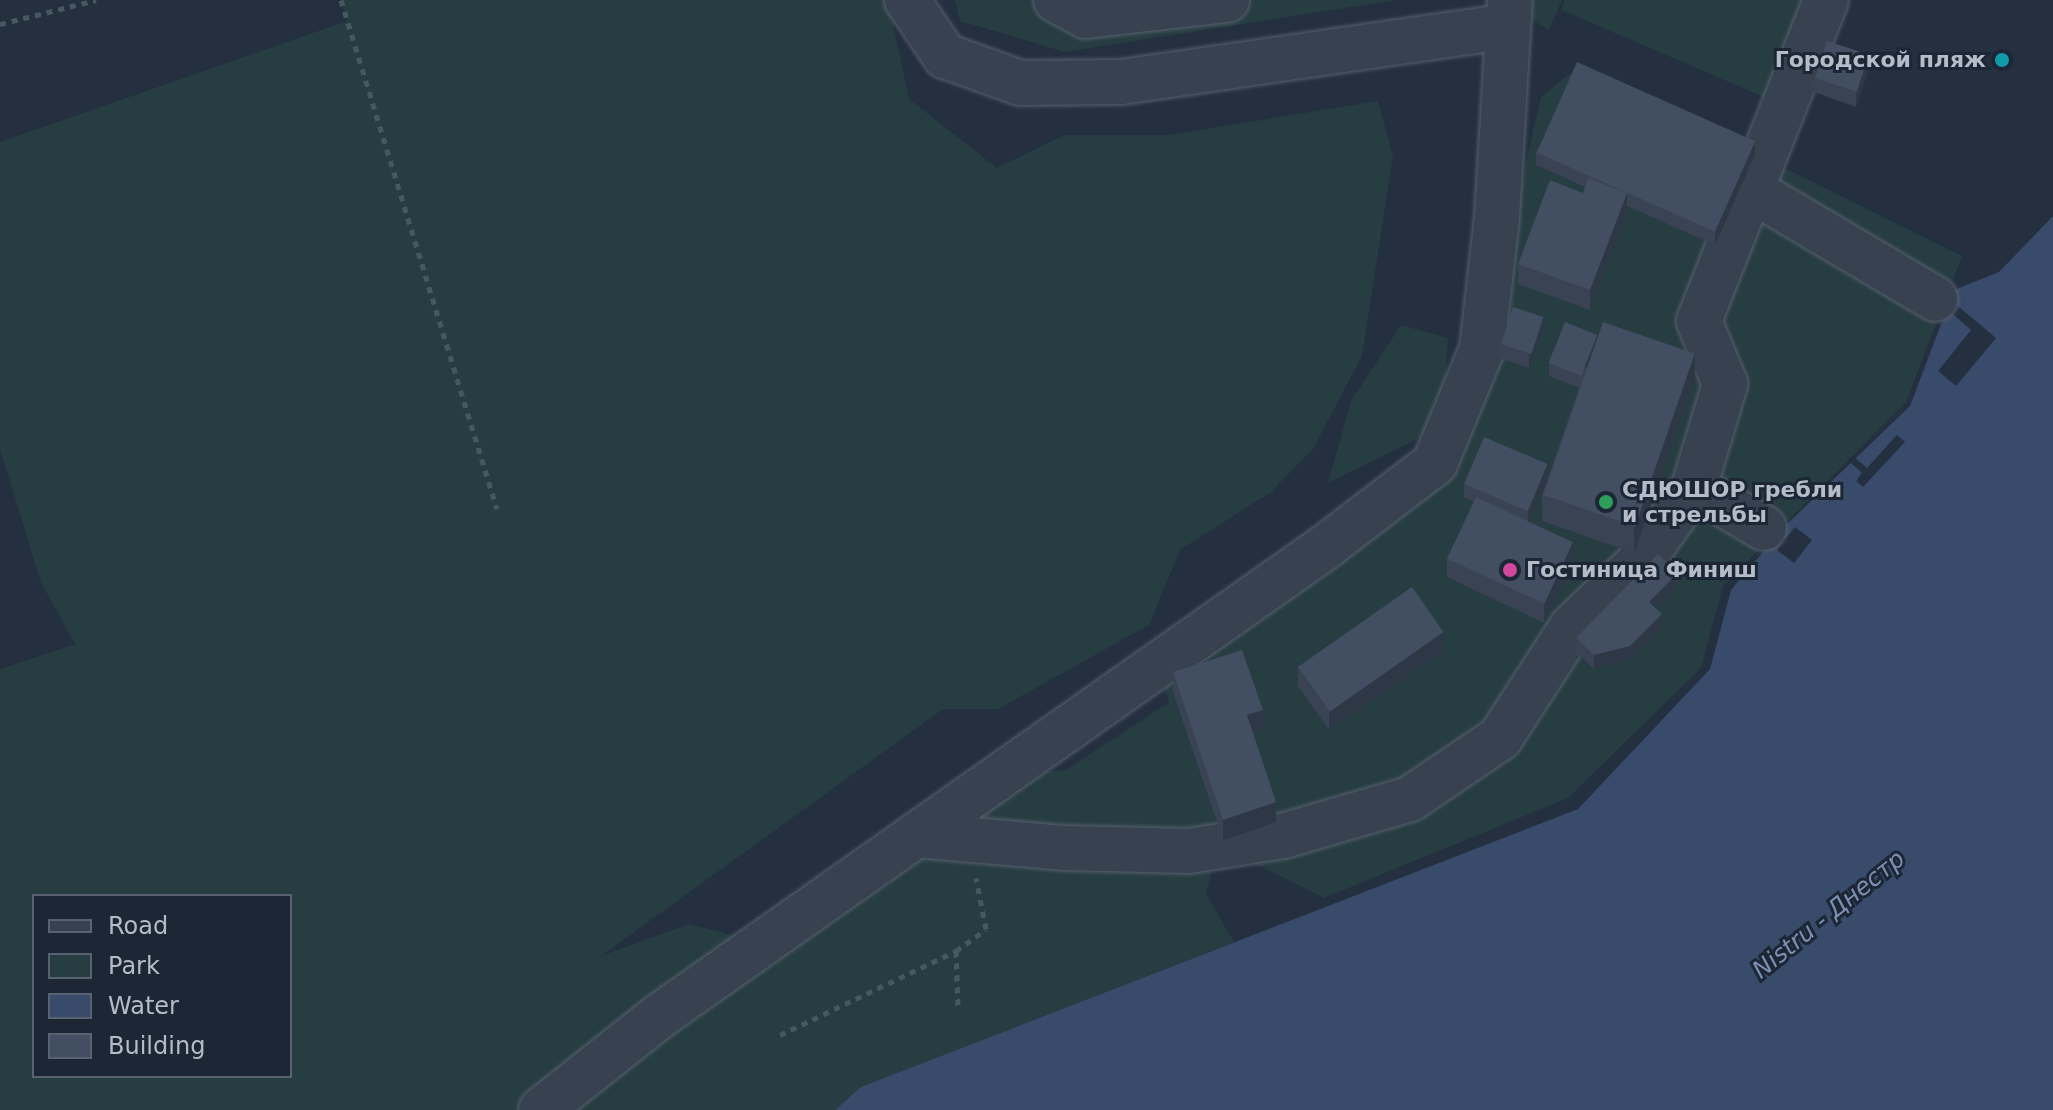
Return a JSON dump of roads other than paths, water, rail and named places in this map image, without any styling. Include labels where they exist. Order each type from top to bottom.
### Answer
[{"type":"street","points":[[541,1110],[661,1015],[935,837],[1435,463],[1482,349],[1497,217],[1508,14],[1121,82],[1021,83],[945,56],[907,0]]},
{"type":"street","points":[[1056,0],[1086,16],[1227,0]]},
{"type":"street","points":[[935,837],[1189,851],[1283,836],[1410,799],[1500,738],[1572,627],[1643,559],[1694,487],[1725,384],[1699,321],[1826,0]]},
{"type":"street","points":[[1751,190],[1935,299]]},
{"type":"street","points":[[1694,487],[1764,528]]},
{"type":"water","name":"Nistru - Днестр","points":[[2053,216],[2053,1110],[835,1110],[861,1087],[1578,809],[1710,669],[1731,590],[1784,527],[1910,406],[1954,290],[1999,272]]},
{"type":"place","name":"Городской пляж","points":[[2002,60]]},
{"type":"place","name":"СДЮШОР гребли и стрельбы","points":[[1606,502]]},
{"type":"place","name":"Гостиница Финиш","points":[[1510,570]]}]
